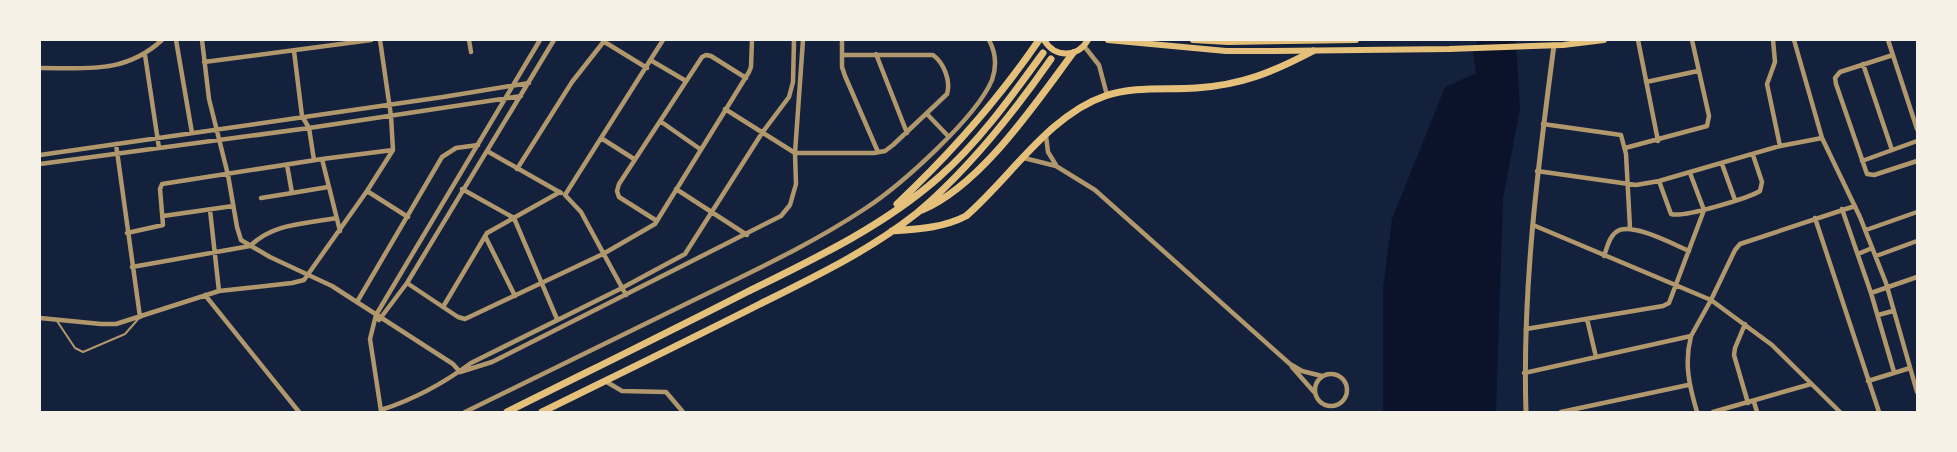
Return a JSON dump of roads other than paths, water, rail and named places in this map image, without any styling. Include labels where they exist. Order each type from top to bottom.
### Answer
[{"type":"highway","points":[[892,212],[896,205],[929,174],[1015,76],[1039,40]]},
{"type":"highway","points":[[892,231],[930,228],[954,222],[977,206],[1046,136],[1078,108],[1107,95],[1229,85],[1262,76],[1313,50]]},
{"type":"highway","points":[[507,412],[823,255],[892,212],[936,179],[964,153],[1000,110],[1043,53]]},
{"type":"highway","points":[[917,212],[944,198],[976,172],[1007,138],[1073,53]]},
{"type":"highway","points":[[542,412],[834,267],[892,231],[917,212],[995,134],[1051,59]]},
{"type":"main road","points":[[1044,40],[1057,52],[1073,53],[1087,42],[1094,40]]},
{"type":"main road","points":[[1108,40],[1226,51],[1449,49],[1554,45],[1604,40]]},
{"type":"main road","points":[[1193,40],[1228,42],[1356,40]]},
{"type":"street","points":[[40,68],[92,69],[117,65],[145,54],[162,40]]},
{"type":"street","points":[[176,40],[192,133]]},
{"type":"street","points":[[202,40],[216,129],[220,139],[240,237],[250,246],[308,276],[324,282],[357,302],[453,364],[460,372]]},
{"type":"street","points":[[204,62],[371,40]]},
{"type":"street","points":[[40,318],[109,324],[140,317],[219,291],[292,283],[308,276],[394,150],[380,40]]},
{"type":"street","points":[[469,40],[471,52]]},
{"type":"street","points":[[540,40],[376,315],[370,339],[381,411],[460,372],[492,362],[776,220],[790,205],[796,184],[796,153],[803,40]]},
{"type":"street","points":[[376,321],[382,319],[407,283],[554,40]]},
{"type":"street","points":[[517,169],[572,82],[604,40],[647,68]]},
{"type":"street","points":[[443,307],[485,236],[491,230],[562,194],[652,61],[663,40]]},
{"type":"street","points":[[407,283],[458,317],[465,319],[603,254],[657,221],[700,149],[746,78],[751,67],[752,40]]},
{"type":"street","points":[[460,372],[471,363],[679,258],[688,250],[762,133],[789,97],[793,82],[794,40]]},
{"type":"street","points":[[842,40],[845,76],[878,152]]},
{"type":"street","points":[[465,412],[824,234],[889,192],[926,160],[975,107],[992,79],[996,64],[989,40]]},
{"type":"street","points":[[1638,40],[1658,141]]},
{"type":"street","points":[[1626,148],[1658,141],[1707,126],[1709,116],[1692,40]]},
{"type":"street","points":[[1773,40],[1775,62],[1767,84],[1780,146]]},
{"type":"street","points":[[1794,40],[1822,138],[1866,230],[1888,288],[1917,392]]},
{"type":"street","points":[[1888,40],[1917,129]]},
{"type":"street","points":[[1087,42],[1099,65],[1107,95]]},
{"type":"street","points":[[1526,412],[1524,373],[1532,225],[1554,45]]},
{"type":"street","points":[[294,51],[302,116],[309,128],[314,160]]},
{"type":"street","points":[[145,54],[159,148]]},
{"type":"street","points":[[657,221],[617,194],[619,184],[634,159],[702,56],[706,54],[711,56],[746,78]]},
{"type":"street","points":[[725,109],[796,153],[878,152],[889,148],[907,133],[943,100],[948,90],[945,71],[938,58],[933,55],[876,54],[842,56]]},
{"type":"street","points":[[876,54],[907,133]]},
{"type":"street","points":[[1893,55],[1840,72],[1835,78],[1867,174],[1874,175],[1917,160]]},
{"type":"street","points":[[652,61],[686,82]]},
{"type":"street","points":[[1863,64],[1892,150]]},
{"type":"street","points":[[1646,82],[1698,71]]},
{"type":"street","points":[[40,155],[529,83]]},
{"type":"street","points":[[40,164],[309,128],[521,96]]},
{"type":"street","points":[[789,97],[800,102]]},
{"type":"street","points":[[927,114],[948,136]]},
{"type":"street","points":[[660,122],[700,149]]},
{"type":"street","points":[[1543,124],[1619,134],[1623,138],[1626,148],[1630,228]]},
{"type":"street","points":[[1046,136],[1048,152],[1056,166]]},
{"type":"street","points":[[601,138],[634,159]]},
{"type":"street","points":[[1537,172],[1628,185],[1659,181],[1780,146],[1822,138]]},
{"type":"street","points":[[1862,161],[1917,141]]},
{"type":"street","points":[[116,144],[140,317]]},
{"type":"street","points":[[357,302],[442,157],[456,148],[478,144]]},
{"type":"street","points":[[127,233],[160,228],[163,225],[160,189],[162,184],[314,160],[394,150]]},
{"type":"street","points":[[487,151],[562,194],[581,212],[626,295]]},
{"type":"street","points":[[1659,181],[1672,214],[1677,216],[1704,210],[1757,192],[1762,182],[1753,155]]},
{"type":"street","points":[[1024,158],[1056,166],[1106,199],[1290,364],[1314,392],[1319,402],[1328,407],[1338,405],[1346,398],[1347,387],[1342,378],[1332,374],[1322,376],[1302,371],[1290,364]]},
{"type":"street","points":[[322,159],[340,231]]},
{"type":"street","points":[[1722,164],[1734,200]]},
{"type":"street","points":[[287,165],[292,193]]},
{"type":"street","points":[[1526,329],[1663,306],[1672,298],[1704,210],[1690,173]]},
{"type":"street","points":[[261,198],[328,187]]},
{"type":"street","points":[[676,189],[747,235]]},
{"type":"street","points":[[462,190],[514,218],[557,319]]},
{"type":"street","points":[[367,191],[408,217]]},
{"type":"street","points":[[163,216],[233,206]]},
{"type":"street","points":[[1697,412],[1688,385],[1686,359],[1691,336],[1712,300],[1735,250],[1740,244],[1855,206]]},
{"type":"street","points":[[1842,209],[1871,293],[1894,372]]},
{"type":"street","points":[[210,210],[219,291]]},
{"type":"street","points":[[1866,230],[1917,212]]},
{"type":"street","points":[[132,267],[250,246],[263,234],[274,229],[336,218]]},
{"type":"street","points":[[1816,218],[1879,412]]},
{"type":"street","points":[[1532,225],[1712,300],[1772,345],[1840,412]]},
{"type":"street","points":[[1604,256],[1611,237],[1616,231],[1630,228],[1689,251]]},
{"type":"street","points":[[485,236],[515,296]]},
{"type":"street","points":[[1876,256],[1917,241]]},
{"type":"street","points":[[1858,254],[1872,248]]},
{"type":"street","points":[[688,250],[695,259]]},
{"type":"street","points":[[1871,293],[1917,277]]},
{"type":"street","points":[[205,295],[299,412]]},
{"type":"street","points":[[1878,315],[1893,311]]},
{"type":"street","points":[[1587,319],[1596,357]]},
{"type":"street","points":[[1745,324],[1734,355],[1748,403]]},
{"type":"street","points":[[1524,373],[1691,336]]},
{"type":"street","points":[[1868,380],[1910,368]]},
{"type":"street","points":[[1314,392],[1316,383],[1322,376]]},
{"type":"street","points":[[605,381],[622,391],[666,392],[683,412]]},
{"type":"street","points":[[1713,412],[1754,402],[1811,384]]},
{"type":"street","points":[[1561,412],[1573,411],[1688,385]]},
{"type":"street","points":[[1754,402],[1757,412]]},
{"type":"lane","points":[[57,320],[75,348],[84,352],[123,336],[140,317]]},
{"type":"water","points":[[1478,40],[1516,40],[1520,109],[1503,199],[1496,412],[1383,412],[1383,287],[1392,219],[1445,87],[1476,73],[1473,52]]}]
